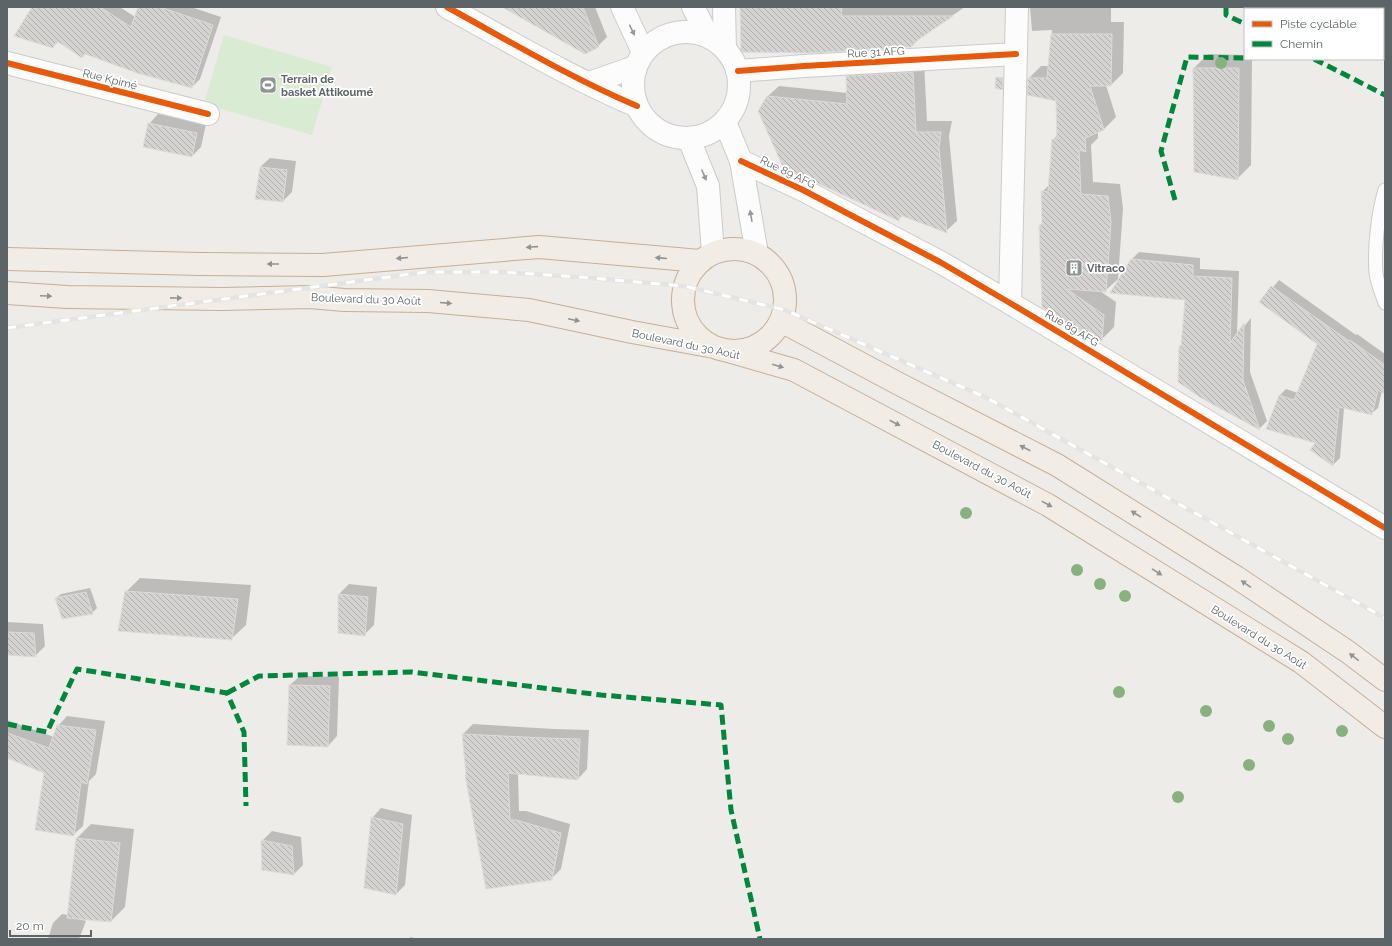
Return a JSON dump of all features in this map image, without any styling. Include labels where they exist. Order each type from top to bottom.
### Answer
[{"type":"highway","points":[[7,259],[199,264],[323,265],[539,247],[707,257]]},
{"type":"highway","points":[[728,249],[743,250],[757,254],[771,264],[780,278],[785,293],[784,310],[781,321],[770,337],[753,348],[733,351],[714,347],[701,340],[691,329],[685,316],[683,301],[684,286],[690,273],[707,257],[728,249]]},
{"type":"highway","name":"Boulevard du 30 Août","points":[[7,293],[67,297],[222,299],[310,297],[344,300],[428,301],[529,310],[632,332],[714,347],[794,370],[1048,505],[1301,662],[1385,727]]},
{"type":"highway","points":[[781,321],[901,385],[1057,465],[1236,577],[1348,652],[1385,680]]},
{"type":"street","points":[[447,7],[551,64],[637,106]]},
{"type":"street","points":[[622,7],[639,60],[633,92],[637,106],[651,125],[672,137],[689,139],[712,132],[725,122],[735,108],[740,86],[738,71],[732,58],[725,49],[708,36],[693,7]]},
{"type":"street","points":[[724,7],[725,49]]},
{"type":"street","points":[[1010,303],[1017,7]]},
{"type":"street","points":[[589,83],[639,60],[660,38],[676,33],[694,33],[708,36]]},
{"type":"street","name":"Rue 31 AFG","points":[[738,71],[812,65],[1016,54]]},
{"type":"street","name":"Rue Kpimé","points":[[7,63],[208,114]]},
{"type":"street","points":[[725,122],[741,160],[757,254]]},
{"type":"street","points":[[689,139],[708,186],[707,257]]},
{"type":"street","name":"Rue 89 AFG","points":[[741,160],[803,190],[940,262],[1385,528]]},
{"type":"lane","points":[[1385,190],[1377,232],[1376,274],[1385,303]]},
{"type":"green space","name":"Terrain de basket Attikoumé","points":[[224,35],[332,67],[312,135],[204,104]]},
{"type":"building","points":[[32,7],[100,7],[131,27],[138,7],[160,7],[213,25],[192,88],[137,73],[85,54],[82,58],[57,41],[53,48],[14,36]]},
{"type":"building","points":[[502,7],[583,7],[599,47],[585,54]]},
{"type":"building","points":[[740,7],[842,7],[841,16],[953,16],[912,44],[912,47],[810,53],[741,52]]},
{"type":"building","points":[[1051,34],[1112,34],[1111,86],[1090,86],[1104,130],[1085,138],[1086,152],[1079,150],[1081,194],[1108,196],[1111,222],[1106,292],[1067,289],[1104,315],[1102,341],[1074,327],[1042,307],[1039,225],[1042,225],[1041,191],[1048,192],[1052,139],[1057,139],[1056,101],[1027,95],[1028,78],[1047,78]]},
{"type":"building","points":[[1193,68],[1239,68],[1238,180],[1194,172]]},
{"type":"building","points":[[913,72],[916,132],[941,132],[939,148],[947,233],[900,215],[899,221],[783,167],[758,111],[767,96],[847,104],[846,76]]},
{"type":"building","points":[[996,77],[1003,78],[1003,90],[995,88]]},
{"type":"building","points":[[148,123],[197,133],[192,157],[143,147]]},
{"type":"building","points":[[260,167],[287,170],[283,202],[255,199]]},
{"type":"building","points":[[1131,259],[1193,265],[1193,276],[1232,278],[1230,343],[1244,323],[1243,380],[1260,430],[1201,398],[1178,382],[1179,346],[1181,346],[1185,300],[1110,293]]},
{"type":"building","points":[[1271,286],[1385,365],[1385,394],[1378,390],[1372,415],[1339,407],[1333,466],[1310,450],[1315,443],[1266,429],[1279,395],[1294,400],[1317,344],[1259,302]]},
{"type":"building","points":[[125,591],[238,599],[232,640],[118,631]]},
{"type":"building","points":[[86,592],[93,614],[62,619],[55,598]]},
{"type":"building","points":[[338,594],[368,597],[365,636],[338,633]]},
{"type":"building","points":[[7,632],[34,633],[36,657],[7,655]]},
{"type":"building","points":[[289,685],[330,686],[328,747],[287,745]]},
{"type":"building","points":[[57,725],[96,730],[87,784],[81,782],[74,836],[35,830],[44,773],[7,758],[7,733],[49,748]]},
{"type":"building","points":[[462,734],[580,739],[578,780],[508,773],[510,820],[516,820],[561,833],[552,880],[486,889],[465,775]]},
{"type":"building","points":[[371,817],[403,824],[396,895],[364,888]]},
{"type":"building","points":[[76,838],[120,843],[111,922],[67,918]]},
{"type":"building","points":[[261,840],[292,846],[294,875],[262,870]]},
{"type":"railway","points":[[7,328],[426,272],[502,272],[684,286],[785,310],[987,398],[1385,618]]},
{"type":"marked path","points":[[1226,7],[1226,15],[1244,24]]},
{"type":"marked path","points":[[1175,200],[1161,151],[1187,57],[1244,58]]},
{"type":"marked path","points":[[1316,60],[1385,95]]},
{"type":"marked path","points":[[7,724],[47,732],[77,669],[227,693],[244,732],[246,806]]},
{"type":"marked path","points":[[227,693],[259,676],[412,672],[601,695],[721,705],[731,810],[760,939]]},
{"type":"cycle path","points":[[447,7],[588,84],[637,106]]},
{"type":"cycle path","points":[[738,71],[1016,54]]},
{"type":"cycle path","points":[[7,63],[208,114]]},
{"type":"cycle path","points":[[741,161],[803,190],[940,262],[1385,528]]},
{"type":"place","name":"Terrain de basket Attikoumé","points":[[268,85]]},
{"type":"place","name":"Vitraco","points":[[1074,268]]}]
